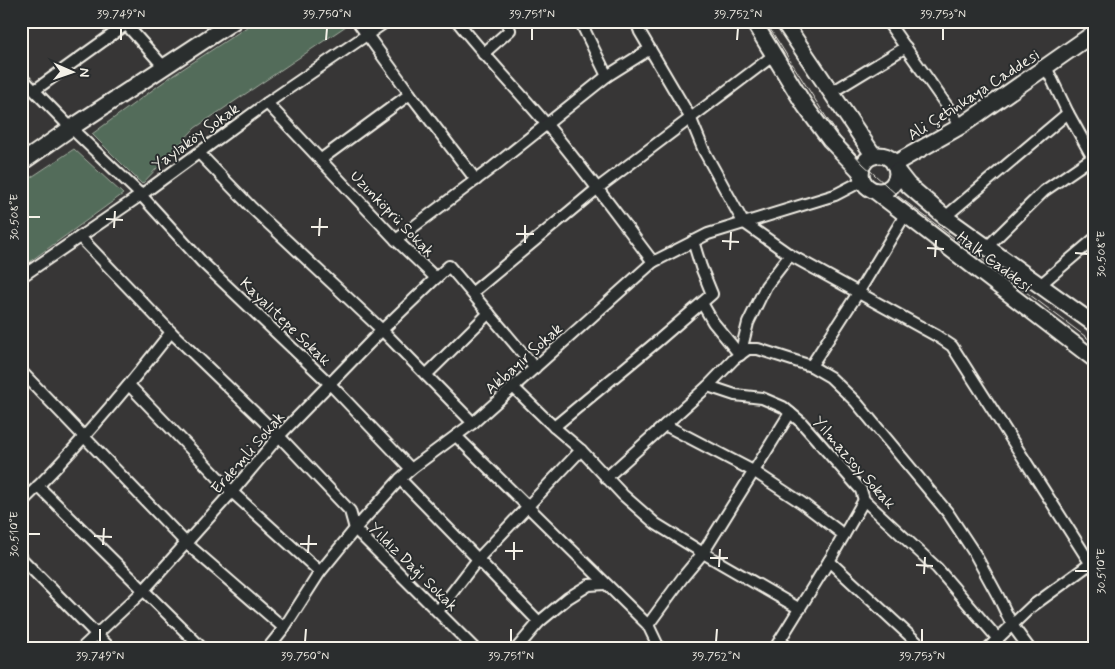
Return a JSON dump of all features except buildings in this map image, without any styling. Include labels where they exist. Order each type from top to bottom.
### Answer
[{"type":"main road","points":[[21,163],[234,21]]},
{"type":"main road","points":[[753,21],[805,106],[830,140],[862,176],[868,187],[875,191],[885,190],[892,185],[896,178],[895,168],[889,158],[882,155],[867,159],[863,164],[862,176]]},
{"type":"main road","points":[[783,21],[874,156]]},
{"type":"main road","name":"Ali Çetinkaya Caddesi","points":[[895,168],[961,126],[1046,67],[1091,40]]},
{"type":"main road","name":"Halk Caddesi","points":[[895,168],[908,185],[945,217],[1094,324]]},
{"type":"main road","name":"Halk Caddesi","points":[[875,191],[1094,360]]},
{"type":"street","points":[[356,21],[476,180]]},
{"type":"street","name":"Yaylaköy Sokak","points":[[21,277],[141,195],[267,103],[387,21]]},
{"type":"street","points":[[457,21],[483,54],[547,124],[653,262]]},
{"type":"street","points":[[483,54],[510,30],[506,21]]},
{"type":"street","points":[[580,21],[607,76]]},
{"type":"street","points":[[636,21],[690,118],[704,151],[743,222],[790,255],[952,346],[970,378],[1028,463],[1093,565],[1031,607],[988,648]]},
{"type":"street","points":[[887,21],[961,126]]},
{"type":"street","points":[[35,90],[127,22],[164,68]]},
{"type":"street","points":[[832,92],[906,47]]},
{"type":"street","points":[[396,240],[476,180],[607,76],[650,49]]},
{"type":"street","points":[[473,292],[598,188],[774,55]]},
{"type":"street","points":[[988,247],[1044,191],[1093,159],[1046,67]]},
{"type":"street","name":"Kayalıtepe Sokak","points":[[21,77],[141,195],[202,262],[330,384],[412,469]]},
{"type":"street","points":[[320,160],[410,94]]},
{"type":"street","name":"Uzunköprü Sokak","points":[[267,103],[396,240],[436,278],[449,266],[473,292],[535,368]]},
{"type":"street","points":[[945,217],[1068,113]]},
{"type":"street","points":[[199,153],[252,208],[382,330],[472,423]]},
{"type":"street","name":"Akbayır Sokak","points":[[268,648],[284,628],[320,572],[355,529],[400,479],[472,423],[653,262],[708,234],[835,195],[862,176]]},
{"type":"street","points":[[811,366],[905,215]]},
{"type":"street","name":"Yıldız Dağı Sokak","points":[[80,237],[171,332],[279,436],[350,511],[355,529],[474,648]]},
{"type":"street","points":[[1040,285],[1094,239]]},
{"type":"street","points":[[554,427],[712,294],[701,267],[694,241]]},
{"type":"street","points":[[740,355],[748,323],[766,286],[790,255]]},
{"type":"street","name":"Erdemli Sokak","points":[[82,648],[144,590],[232,492],[279,436],[382,330],[436,278]]},
{"type":"street","points":[[702,303],[713,322],[740,355]]},
{"type":"street","points":[[426,375],[489,313]]},
{"type":"street","points":[[21,503],[85,436],[171,332]]},
{"type":"street","points":[[606,478],[748,349],[758,349],[811,366],[830,378],[856,402],[948,513],[980,563],[1012,625],[1029,648]]},
{"type":"street","points":[[21,371],[186,543],[284,628]]},
{"type":"street","points":[[129,385],[232,492],[320,572]]},
{"type":"street","name":"Yılmazsoy Sokak","points":[[708,386],[735,395],[762,398],[783,407],[801,422],[855,482],[861,490],[864,500],[937,568],[998,639]]},
{"type":"street","points":[[513,387],[581,450],[622,495],[656,524],[800,609]]},
{"type":"street","points":[[648,625],[682,577],[703,553],[790,413]]},
{"type":"street","points":[[665,425],[755,472],[844,535]]},
{"type":"street","points":[[456,436],[648,625],[659,648]]},
{"type":"street","points":[[438,610],[478,559],[581,450]]},
{"type":"street","points":[[400,479],[539,622]]},
{"type":"street","points":[[38,486],[202,648]]},
{"type":"street","points":[[788,648],[778,644],[864,500]]},
{"type":"street","points":[[21,558],[110,648]]},
{"type":"street","points":[[829,561],[923,648]]},
{"type":"street","points":[[517,648],[539,622],[568,598],[589,585],[605,584]]},
{"type":"green space","points":[[256,21],[342,21],[346,26],[195,128],[142,184],[92,134],[169,78]]},
{"type":"green space","points":[[74,149],[123,194],[21,268],[21,184]]},
{"type":"tram line","points":[[765,21],[828,120],[844,143],[863,164],[898,196],[1094,343]]}]
